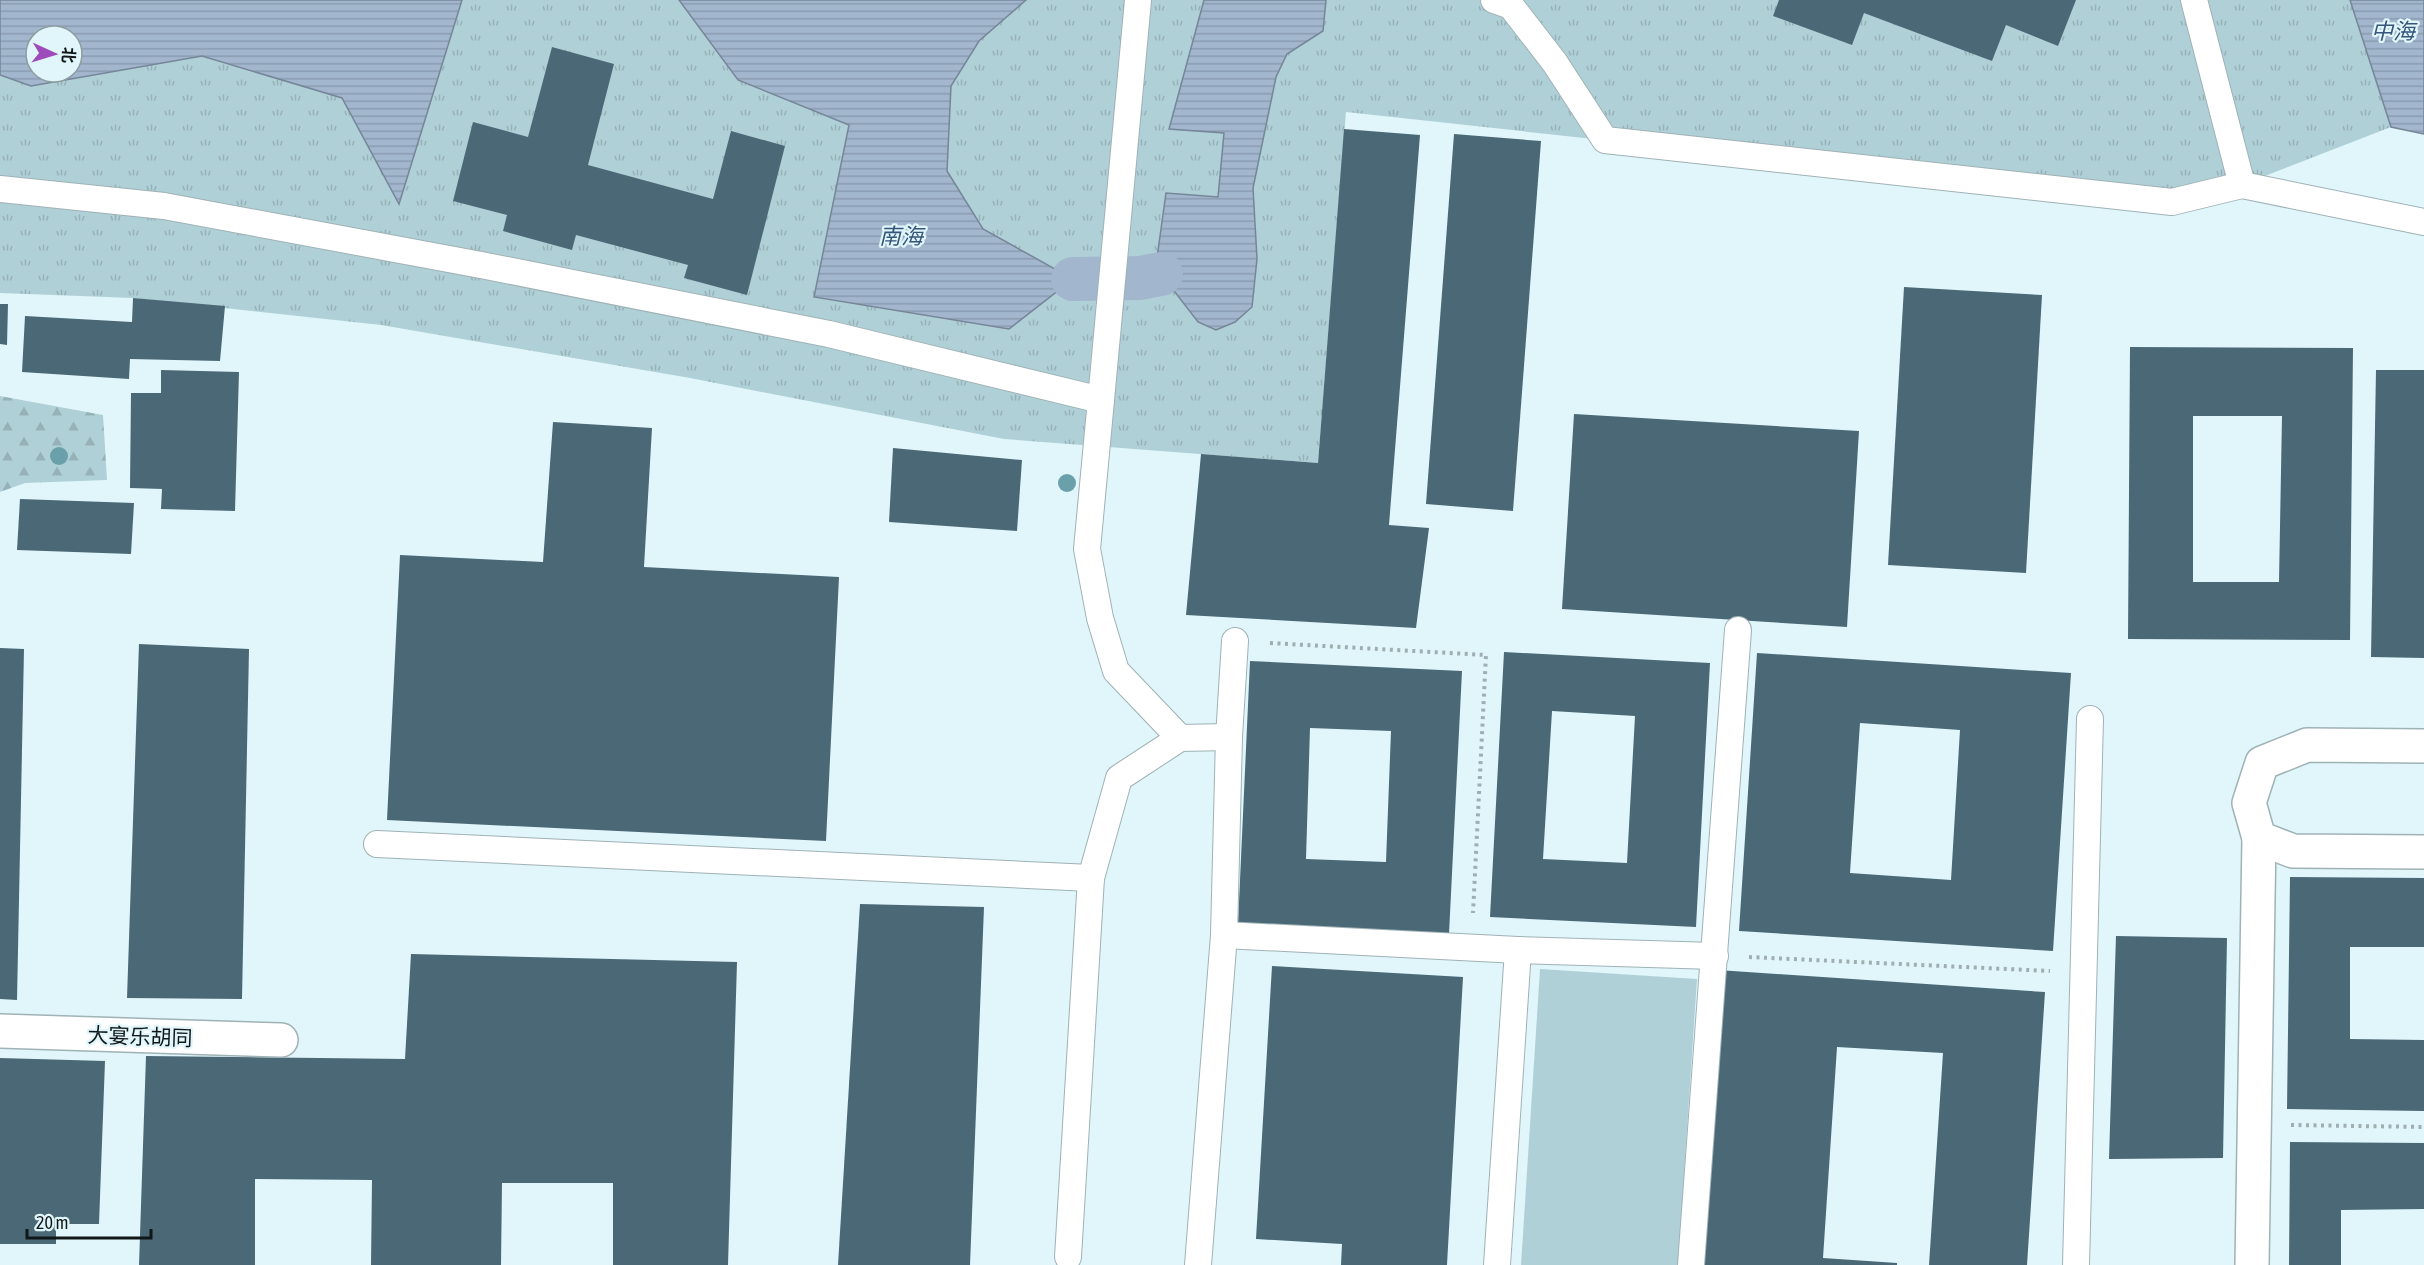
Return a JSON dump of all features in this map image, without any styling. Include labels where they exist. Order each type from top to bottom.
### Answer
[{"type":"street","points":[[2252,1265],[2259,838],[2249,803],[2262,763],[2307,745],[2424,746]]},
{"type":"street","points":[[2259,838],[2293,851],[2424,852]]},
{"type":"street","name":"大宴乐胡同","points":[[0,1031],[280,1040]]},
{"type":"lane","points":[[1494,0],[1511,6],[1555,63],[1605,140],[2172,202],[2242,185],[2424,222]]},
{"type":"lane","points":[[2194,0],[2242,185]]},
{"type":"lane","points":[[1138,1],[1087,549],[1100,618],[1116,671],[1180,738]]},
{"type":"lane","points":[[0,189],[164,206],[469,263],[829,333],[1101,400]]},
{"type":"lane","points":[[1691,1265],[1738,630]]},
{"type":"lane","points":[[1198,1265],[1224,935],[1229,737],[1235,641]]},
{"type":"lane","points":[[2076,1265],[2090,719]]},
{"type":"lane","points":[[1068,1257],[1091,878],[1119,778],[1180,738],[1229,737]]},
{"type":"lane","points":[[377,844],[1091,878]]},
{"type":"lane","points":[[1224,935],[1518,950],[1715,956]]},
{"type":"lane","points":[[1497,1265],[1518,950]]},
{"type":"path","points":[[1235,641],[1486,655],[1472,947]]},
{"type":"path","points":[[1715,956],[2084,972]]},
{"type":"path","points":[[2254,1125],[2424,1127]]},
{"type":"green space","points":[[0,0],[2350,0],[2391,127],[2242,185],[2172,202],[1346,112],[1318,463],[1004,439],[690,378],[381,325],[133,298],[0,293]]},
{"type":"green space","points":[[0,396],[103,415],[107,480],[25,483],[0,492]]},
{"type":"green space","points":[[1540,969],[1697,979],[1678,1265],[1521,1265]]},
{"type":"water","points":[[0,0],[462,0],[399,204],[342,98],[202,56],[84,77],[84,24],[24,24],[24,84],[0,75]]},
{"type":"water","name":"南海","points":[[679,0],[1026,0],[979,41],[951,86],[947,171],[983,229],[1073,279],[1009,329],[814,297],[849,125],[738,80]]},
{"type":"water","points":[[1204,0],[1326,0],[1323,31],[1287,54],[1276,77],[1253,188],[1257,259],[1252,307],[1235,322],[1216,330],[1198,322],[1161,274],[1157,258],[1166,193],[1218,197],[1224,133],[1169,129]]},
{"type":"water","name":"中海","points":[[2350,0],[2424,0],[2424,134],[2391,127]]},
{"type":"building","points":[[1779,0],[2076,0],[2058,46],[2006,25],[1992,61],[1864,13],[1852,45],[1773,16]]},
{"type":"building","points":[[552,47],[614,64],[588,165],[713,199],[731,131],[785,146],[747,295],[684,278],[688,265],[576,235],[572,250],[503,231],[507,215],[453,201],[473,122],[528,137]]},
{"type":"building","points":[[1344,129],[1420,135],[1389,525],[1429,528],[1416,628],[1186,615],[1201,454],[1318,463]]},
{"type":"building","points":[[1454,134],[1541,141],[1513,511],[1426,504]]},
{"type":"building","points":[[1904,287],[2042,295],[2026,573],[1888,565]]},
{"type":"building","points":[[133,298],[225,306],[220,361],[130,359],[129,379],[22,372],[25,316],[132,322]]},
{"type":"building","points":[[0,304],[8,304],[7,345],[0,344]]},
{"type":"building","points":[[2130,347],[2353,348],[2350,640],[2128,639]],"holes":[[[2193,416],[2282,416],[2279,582],[2193,582]]]},
{"type":"building","points":[[161,370],[239,372],[235,511],[161,509],[162,489],[130,488],[131,393],[161,393]]},
{"type":"building","points":[[2376,370],[2424,370],[2424,658],[2371,657]]},
{"type":"building","points":[[1574,414],[1859,431],[1847,627],[1562,609]]},
{"type":"building","points":[[553,422],[652,428],[644,567],[839,577],[826,841],[387,820],[400,555],[543,562]]},
{"type":"building","points":[[893,448],[1022,460],[1017,531],[889,522]]},
{"type":"building","points":[[20,499],[134,503],[131,554],[17,550]]},
{"type":"building","points":[[139,644],[249,649],[242,999],[127,998]]},
{"type":"building","points":[[0,648],[24,649],[17,1000],[0,999]]},
{"type":"building","points":[[1504,652],[1710,663],[1696,927],[1490,917]],"holes":[[[1552,711],[1635,716],[1627,863],[1543,859]]]},
{"type":"building","points":[[1757,653],[2071,673],[2053,951],[1739,931]],"holes":[[[1860,723],[1960,730],[1951,880],[1850,873]]]},
{"type":"building","points":[[1250,661],[1462,671],[1449,934],[1238,924]],"holes":[[[1310,728],[1391,731],[1386,862],[1306,859]]]},
{"type":"building","points":[[2290,877],[2424,878],[2424,947],[2350,947],[2350,1039],[2424,1040],[2424,1111],[2287,1109]]},
{"type":"building","points":[[860,904],[984,907],[970,1265],[838,1265]]},
{"type":"building","points":[[2116,936],[2227,938],[2223,1158],[2109,1159]]},
{"type":"building","points":[[411,954],[737,962],[728,1265],[613,1265],[613,1183],[502,1183],[501,1265],[371,1265],[372,1180],[255,1179],[255,1265],[139,1265],[146,1056],[405,1059]]},
{"type":"building","points":[[1272,966],[1463,977],[1447,1265],[1341,1265],[1342,1244],[1256,1239]]},
{"type":"building","points":[[1718,970],[2045,992],[2027,1265],[1929,1265],[1943,1053],[1837,1047],[1823,1258],[1897,1263],[1897,1265],[1699,1265]]},
{"type":"building","points":[[0,1058],[105,1061],[99,1224],[56,1224],[56,1244],[0,1244]]},
{"type":"building","points":[[2290,1142],[2424,1143],[2424,1209],[2341,1210],[2341,1265],[2289,1265]]},
{"type":"waterway","points":[[1073,279],[1140,278],[1161,274]]}]
